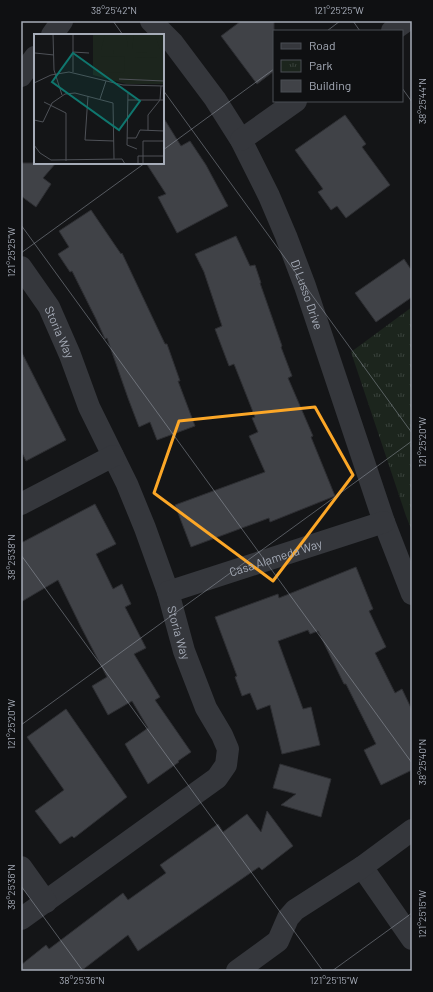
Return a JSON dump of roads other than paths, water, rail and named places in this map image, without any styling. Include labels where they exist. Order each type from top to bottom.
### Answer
[{"type":"street","points":[[53,34],[62,21]]},
{"type":"street","name":"Di Lusso Drive","points":[[151,21],[163,34]]},
{"type":"street","points":[[393,30],[406,21]]},
{"type":"street","name":"Di Lusso Drive","points":[[164,35],[215,99],[241,140],[269,196],[286,236],[310,301],[384,522],[412,594]]},
{"type":"street","points":[[21,76],[34,58]]},
{"type":"street","points":[[241,140],[295,102]]},
{"type":"street","name":"Storia Way","points":[[21,267],[48,307],[70,355],[89,407],[127,484],[146,528],[168,592],[184,651],[206,708],[222,735],[228,749],[226,765],[217,778],[21,919]]},
{"type":"street","points":[[21,504],[113,456]]},
{"type":"street","name":"Casa Alameda Way","points":[[168,592],[384,522]]},
{"type":"street","points":[[237,971],[278,940],[288,918],[295,910],[362,867],[412,830]]},
{"type":"street","points":[[21,867],[46,902]]},
{"type":"street","points":[[362,867],[412,939]]}]
